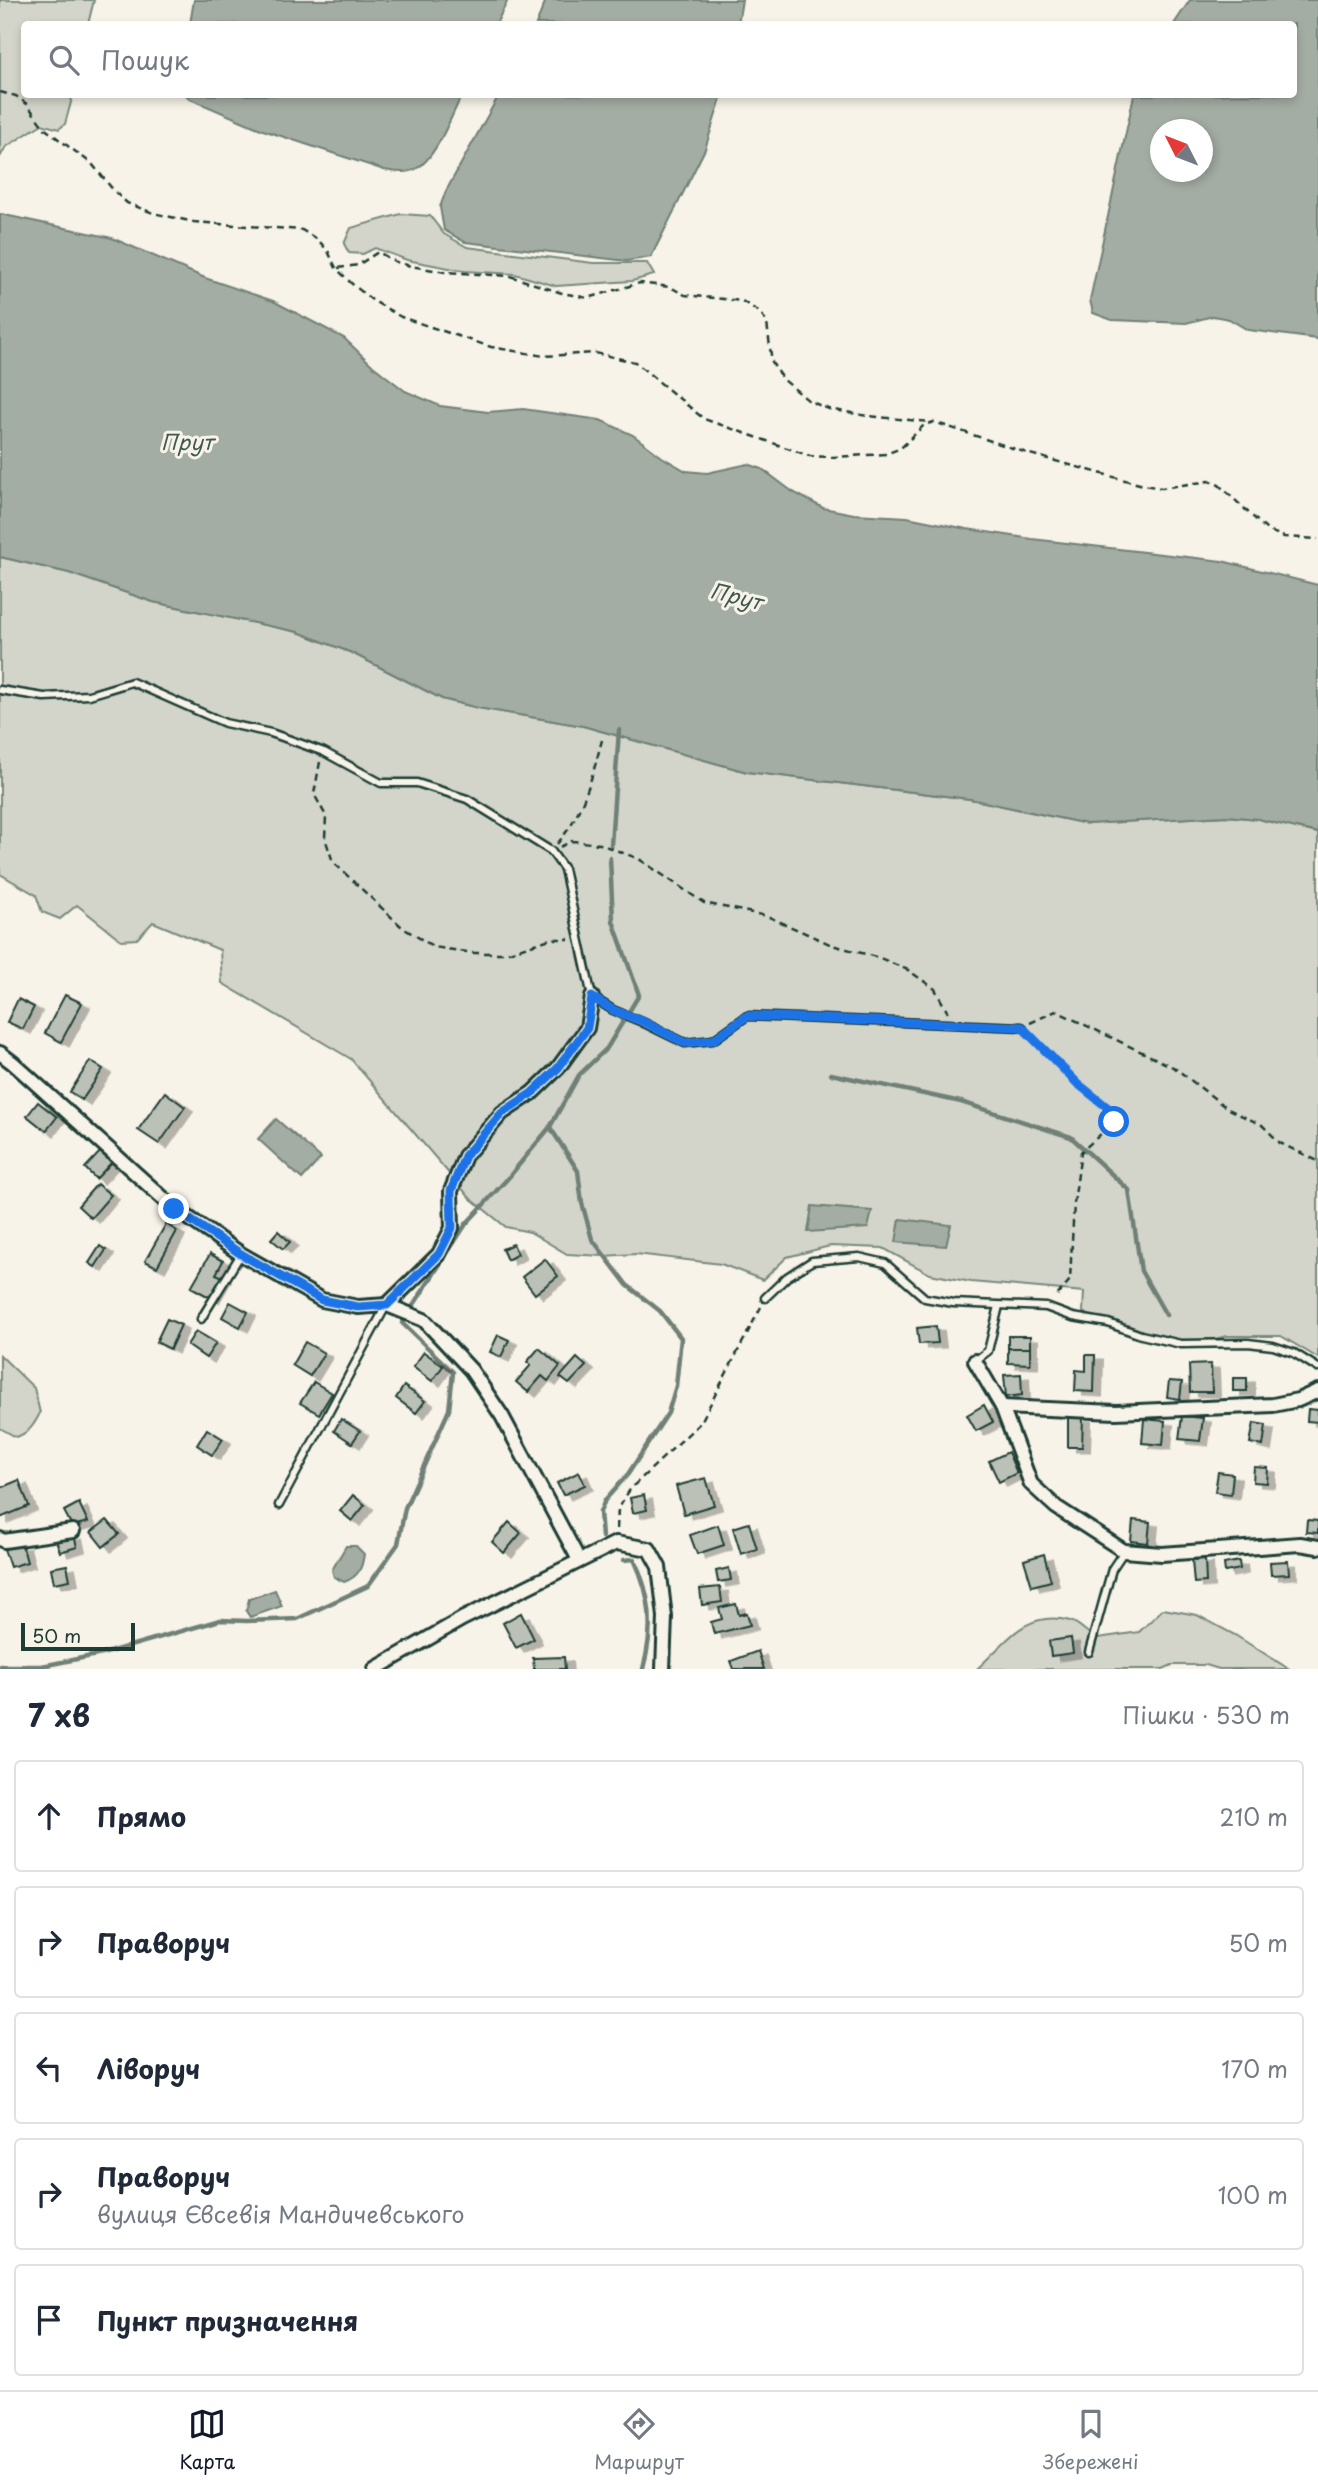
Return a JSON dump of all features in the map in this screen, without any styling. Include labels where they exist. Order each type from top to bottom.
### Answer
[{"type":"street","points":[[392,1306],[439,1254],[452,1228],[451,1191],[465,1156],[502,1113],[532,1093],[558,1068],[587,1028],[592,997]]},
{"type":"street","points":[[0,1053],[174,1209],[241,1254],[322,1300],[358,1307],[392,1306],[424,1320],[471,1370],[502,1416],[579,1560]]},
{"type":"street","points":[[975,1361],[1002,1407],[1031,1484],[1056,1507],[1124,1551],[1162,1554],[1300,1545],[1318,1547]]},
{"type":"street","points":[[1002,1407],[1116,1412],[1273,1405],[1298,1400],[1318,1391]]},
{"type":"street","points":[[0,1539],[4,1541],[73,1531]]},
{"type":"street","points":[[375,1669],[462,1619],[616,1543],[649,1549],[659,1567],[665,1618],[663,1669]]},
{"type":"lane","points":[[0,690],[44,697],[89,695],[132,682],[225,723],[271,733],[324,752],[381,783],[417,783],[467,799],[551,851],[564,869],[592,997],[613,1010],[685,1043],[713,1040],[747,1016],[1022,1027]]},
{"type":"lane","points":[[201,1319],[241,1254]]},
{"type":"lane","points":[[765,1298],[787,1277],[811,1261],[859,1258],[885,1263],[925,1298],[953,1303],[1046,1307],[1073,1317],[1108,1323],[1141,1335],[1181,1344],[1248,1343],[1273,1346],[1294,1353],[1318,1368]]},
{"type":"lane","points":[[279,1505],[392,1306]]},
{"type":"lane","points":[[975,1361],[988,1351],[999,1306]]},
{"type":"lane","points":[[1089,1652],[1112,1569],[1124,1551]]},
{"type":"path","points":[[0,92],[16,96],[27,104],[44,128],[92,164],[114,192],[127,203],[153,213],[194,222],[302,230],[318,240],[328,251],[336,268],[372,300],[401,317],[491,347],[544,356],[595,353],[635,362],[704,419],[810,456],[886,454],[901,448],[924,425],[933,422]]},
{"type":"path","points":[[336,268],[358,265],[378,251],[396,262],[411,266],[445,272],[510,276],[562,293],[588,298],[640,283],[670,287],[685,295],[742,302],[761,313],[767,323],[772,363],[784,380],[809,401],[829,409],[868,416],[933,422],[1030,454],[1143,485],[1162,488],[1209,481],[1219,485],[1267,530],[1284,537],[1318,539]]},
{"type":"path","points":[[551,851],[577,817],[603,740]]},
{"type":"path","points":[[324,752],[314,794],[326,816],[326,838],[333,862],[403,928],[435,947],[474,953],[506,953],[550,939],[579,939]]},
{"type":"path","points":[[551,851],[572,841],[600,844],[639,859],[704,903],[766,916],[832,945],[880,958],[908,970],[935,989],[953,1024]]},
{"type":"path","points":[[1046,1307],[1070,1280],[1074,1202],[1081,1152],[1114,1122],[1112,1111],[1077,1083],[1022,1027],[1056,1011],[1175,1068],[1228,1109],[1262,1125],[1280,1143],[1318,1161]]},
{"type":"path","points":[[616,1543],[618,1508],[631,1488],[701,1422],[765,1298]]},
{"type":"shaded area","points":[[0,0],[94,0],[89,21],[21,21],[21,98],[72,98],[65,124],[59,129],[42,124],[6,147],[0,157]]},
{"type":"shaded area","points":[[401,214],[430,216],[444,234],[467,247],[593,263],[647,263],[654,275],[632,281],[556,286],[515,274],[465,271],[407,260],[375,248],[363,254],[349,253],[344,244],[351,228]]},
{"type":"shaded area","points":[[0,557],[69,573],[153,602],[298,632],[352,653],[442,699],[583,726],[747,772],[970,799],[1087,824],[1226,816],[1258,819],[1318,833],[1318,1358],[1281,1336],[1227,1336],[1194,1344],[1129,1331],[1095,1320],[1083,1312],[1084,1292],[971,1282],[930,1274],[883,1248],[830,1246],[787,1257],[763,1280],[721,1264],[636,1254],[567,1254],[530,1232],[506,1227],[470,1198],[351,1059],[222,983],[220,950],[153,922],[137,939],[121,940],[77,905],[60,919],[42,912],[36,895],[0,874]]},
{"type":"shaded area","points":[[0,1355],[34,1388],[40,1413],[31,1428],[16,1437],[0,1428]]},
{"type":"shaded area","points":[[1163,1609],[1197,1615],[1289,1669],[1219,1669],[1206,1665],[1172,1665],[1163,1669],[977,1669],[1007,1639],[1028,1624],[1054,1619],[1070,1621],[1098,1638],[1139,1632]]},
{"type":"water","points":[[194,0],[508,0],[498,21],[190,21]]},
{"type":"water","points":[[546,0],[742,0],[738,21],[537,21]]},
{"type":"water","points":[[1190,0],[1318,0],[1318,339],[1248,330],[1229,319],[1213,316],[1186,323],[1112,320],[1093,313],[1090,300],[1133,98],[1297,98],[1297,21],[1176,21]]},
{"type":"water","points":[[461,98],[430,155],[424,163],[409,172],[384,170],[263,130],[190,99]]},
{"type":"water","points":[[497,98],[721,98],[705,149],[651,257],[627,261],[465,242],[444,230],[440,207]]},
{"type":"water","name":"Прут","points":[[0,214],[112,238],[205,278],[273,301],[344,338],[373,366],[405,391],[440,406],[488,412],[523,409],[600,420],[633,435],[686,471],[707,473],[748,464],[762,469],[793,492],[823,508],[854,514],[907,517],[1032,539],[1222,561],[1318,585],[1318,833],[1258,819],[1226,816],[1087,824],[970,799],[747,772],[583,726],[442,699],[352,653],[298,632],[153,602],[69,573],[0,557]]},
{"type":"water","points":[[276,1119],[321,1158],[302,1179],[258,1139]]},
{"type":"water","points":[[812,1206],[872,1211],[868,1228],[808,1232]]},
{"type":"water","points":[[900,1219],[951,1225],[946,1246],[896,1242]]},
{"type":"water","points":[[346,1546],[356,1546],[364,1554],[358,1572],[344,1582],[334,1577],[332,1570]]},
{"type":"water","points":[[275,1590],[282,1606],[250,1617],[246,1611],[249,1599]]},
{"type":"building","points":[[65,995],[82,1003],[61,1042],[45,1033]]},
{"type":"building","points":[[18,999],[34,1007],[23,1029],[7,1022]]},
{"type":"building","points":[[90,1061],[103,1069],[82,1100],[70,1092]]},
{"type":"building","points":[[165,1092],[185,1107],[159,1144],[138,1130]]},
{"type":"building","points":[[38,1102],[57,1117],[46,1131],[27,1116]]},
{"type":"building","points":[[100,1152],[112,1162],[96,1179],[85,1168]]},
{"type":"building","points":[[97,1184],[111,1195],[91,1218],[78,1206]]},
{"type":"building","points":[[166,1224],[177,1231],[157,1267],[145,1261]]},
{"type":"building","points":[[278,1231],[290,1242],[283,1249],[271,1239]]},
{"type":"building","points":[[513,1244],[518,1254],[507,1260],[502,1249]]},
{"type":"building","points":[[100,1246],[106,1250],[95,1267],[89,1263]]},
{"type":"building","points":[[210,1254],[223,1261],[216,1274],[223,1277],[211,1298],[191,1287]]},
{"type":"building","points":[[545,1259],[558,1276],[535,1294],[522,1277]]},
{"type":"building","points":[[230,1302],[248,1312],[240,1327],[222,1317]]},
{"type":"building","points":[[167,1319],[181,1325],[170,1349],[156,1342]]},
{"type":"building","points":[[936,1326],[938,1343],[919,1344],[917,1328]]},
{"type":"building","points":[[196,1331],[216,1343],[206,1358],[187,1345]]},
{"type":"building","points":[[498,1335],[509,1340],[501,1357],[490,1352]]},
{"type":"building","points":[[1008,1336],[1030,1336],[1030,1348],[1008,1348]]},
{"type":"building","points":[[305,1342],[324,1353],[310,1376],[292,1365]]},
{"type":"building","points":[[539,1348],[560,1366],[548,1381],[542,1376],[528,1392],[516,1382],[531,1365],[527,1362]]},
{"type":"building","points":[[1008,1348],[1030,1348],[1030,1364],[1008,1363]]},
{"type":"building","points":[[424,1352],[443,1366],[432,1381],[413,1367]]},
{"type":"building","points":[[1086,1355],[1095,1355],[1094,1392],[1075,1391],[1076,1370],[1086,1371]]},
{"type":"building","points":[[577,1358],[586,1366],[569,1384],[560,1377]]},
{"type":"building","points":[[1211,1364],[1212,1392],[1190,1392],[1189,1365]]},
{"type":"building","points":[[1021,1374],[1022,1395],[1006,1397],[1004,1375]]},
{"type":"building","points":[[1233,1378],[1247,1378],[1247,1391],[1233,1391]]},
{"type":"building","points":[[1169,1381],[1182,1382],[1180,1399],[1167,1397]]},
{"type":"building","points":[[314,1382],[332,1393],[319,1414],[300,1403]]},
{"type":"building","points":[[404,1386],[425,1401],[416,1413],[396,1398]]},
{"type":"building","points":[[984,1405],[993,1422],[976,1431],[967,1415]]},
{"type":"building","points":[[1308,1409],[1318,1410],[1318,1422],[1307,1421]]},
{"type":"building","points":[[1182,1416],[1203,1418],[1200,1441],[1179,1439]]},
{"type":"building","points":[[1068,1417],[1083,1417],[1082,1447],[1068,1447]]},
{"type":"building","points":[[341,1419],[360,1431],[352,1443],[334,1431]]},
{"type":"building","points":[[1144,1419],[1165,1421],[1163,1445],[1142,1443]]},
{"type":"building","points":[[1254,1423],[1266,1425],[1263,1446],[1250,1443]]},
{"type":"building","points":[[207,1429],[223,1439],[212,1455],[197,1445]]},
{"type":"building","points":[[1008,1452],[1017,1473],[999,1482],[989,1461]]},
{"type":"building","points":[[1254,1467],[1268,1468],[1267,1483],[1253,1482]]},
{"type":"building","points":[[579,1472],[585,1485],[563,1495],[557,1483]]},
{"type":"building","points":[[1218,1472],[1233,1474],[1231,1494],[1215,1492]]},
{"type":"building","points":[[706,1478],[714,1505],[684,1514],[676,1486]]},
{"type":"building","points":[[19,1480],[29,1506],[0,1518],[0,1488]]},
{"type":"building","points":[[353,1495],[365,1505],[352,1521],[340,1511]]},
{"type":"building","points":[[644,1495],[647,1510],[633,1513],[630,1498]]},
{"type":"building","points":[[79,1503],[88,1522],[72,1526],[64,1511]]},
{"type":"building","points":[[107,1520],[119,1534],[103,1547],[91,1532]]},
{"type":"building","points":[[1133,1520],[1150,1522],[1148,1543],[1131,1541]]},
{"type":"building","points":[[1307,1520],[1318,1521],[1318,1533],[1306,1532]]},
{"type":"building","points":[[509,1522],[521,1533],[504,1553],[492,1542]]},
{"type":"building","points":[[749,1523],[757,1549],[741,1554],[733,1528]]},
{"type":"building","points":[[718,1525],[724,1545],[697,1554],[690,1535]]},
{"type":"building","points":[[74,1535],[77,1547],[60,1552],[56,1540]]},
{"type":"building","points":[[22,1544],[27,1562],[10,1567],[4,1549]]},
{"type":"building","points":[[1044,1554],[1051,1581],[1032,1586],[1024,1560]]},
{"type":"building","points":[[1205,1559],[1206,1582],[1194,1583],[1192,1560]]},
{"type":"building","points":[[1239,1561],[1240,1569],[1225,1572],[1224,1564]]},
{"type":"building","points":[[1288,1561],[1289,1574],[1271,1575],[1270,1562]]},
{"type":"building","points":[[67,1565],[70,1580],[54,1583],[51,1568]]},
{"type":"building","points":[[729,1568],[731,1580],[718,1582],[716,1571]]},
{"type":"building","points":[[720,1587],[722,1602],[702,1605],[700,1589]]},
{"type":"building","points":[[736,1604],[739,1615],[747,1613],[750,1625],[714,1634],[711,1622],[722,1619],[719,1608]]},
{"type":"building","points":[[521,1613],[534,1639],[516,1648],[503,1623]]},
{"type":"building","points":[[1071,1638],[1073,1653],[1051,1656],[1049,1641]]},
{"type":"building","points":[[758,1651],[764,1669],[734,1669],[731,1661]]},
{"type":"building","points":[[564,1657],[565,1669],[534,1669],[533,1658]]},
{"type":"waterway","points":[[611,845],[619,730]]},
{"type":"waterway","points":[[0,1666],[42,1666],[102,1654],[220,1620],[297,1619],[368,1586],[398,1544],[405,1508],[449,1410],[453,1372],[402,1323],[466,1224],[550,1127],[579,1075],[607,1048],[639,995],[613,921],[610,858]]},
{"type":"waterway","points":[[831,1074],[961,1102],[1071,1137],[1129,1190],[1141,1271],[1166,1315]]},
{"type":"waterway","points":[[550,1127],[578,1171],[582,1203],[592,1239],[627,1285],[660,1311],[681,1338],[676,1386],[668,1413],[628,1474],[605,1500],[600,1512],[602,1537]]},
{"type":"waterway","points":[[624,1560],[634,1559],[648,1600],[649,1640],[643,1669]]},
{"type":"route","points":[[174,1209],[241,1254],[322,1300],[358,1307],[387,1305],[439,1254],[452,1228],[451,1191],[465,1156],[502,1113],[532,1093],[558,1068],[587,1028],[592,997],[613,1010],[685,1043],[713,1040],[747,1016],[1022,1027],[1077,1083],[1112,1111],[1114,1122]]}]
